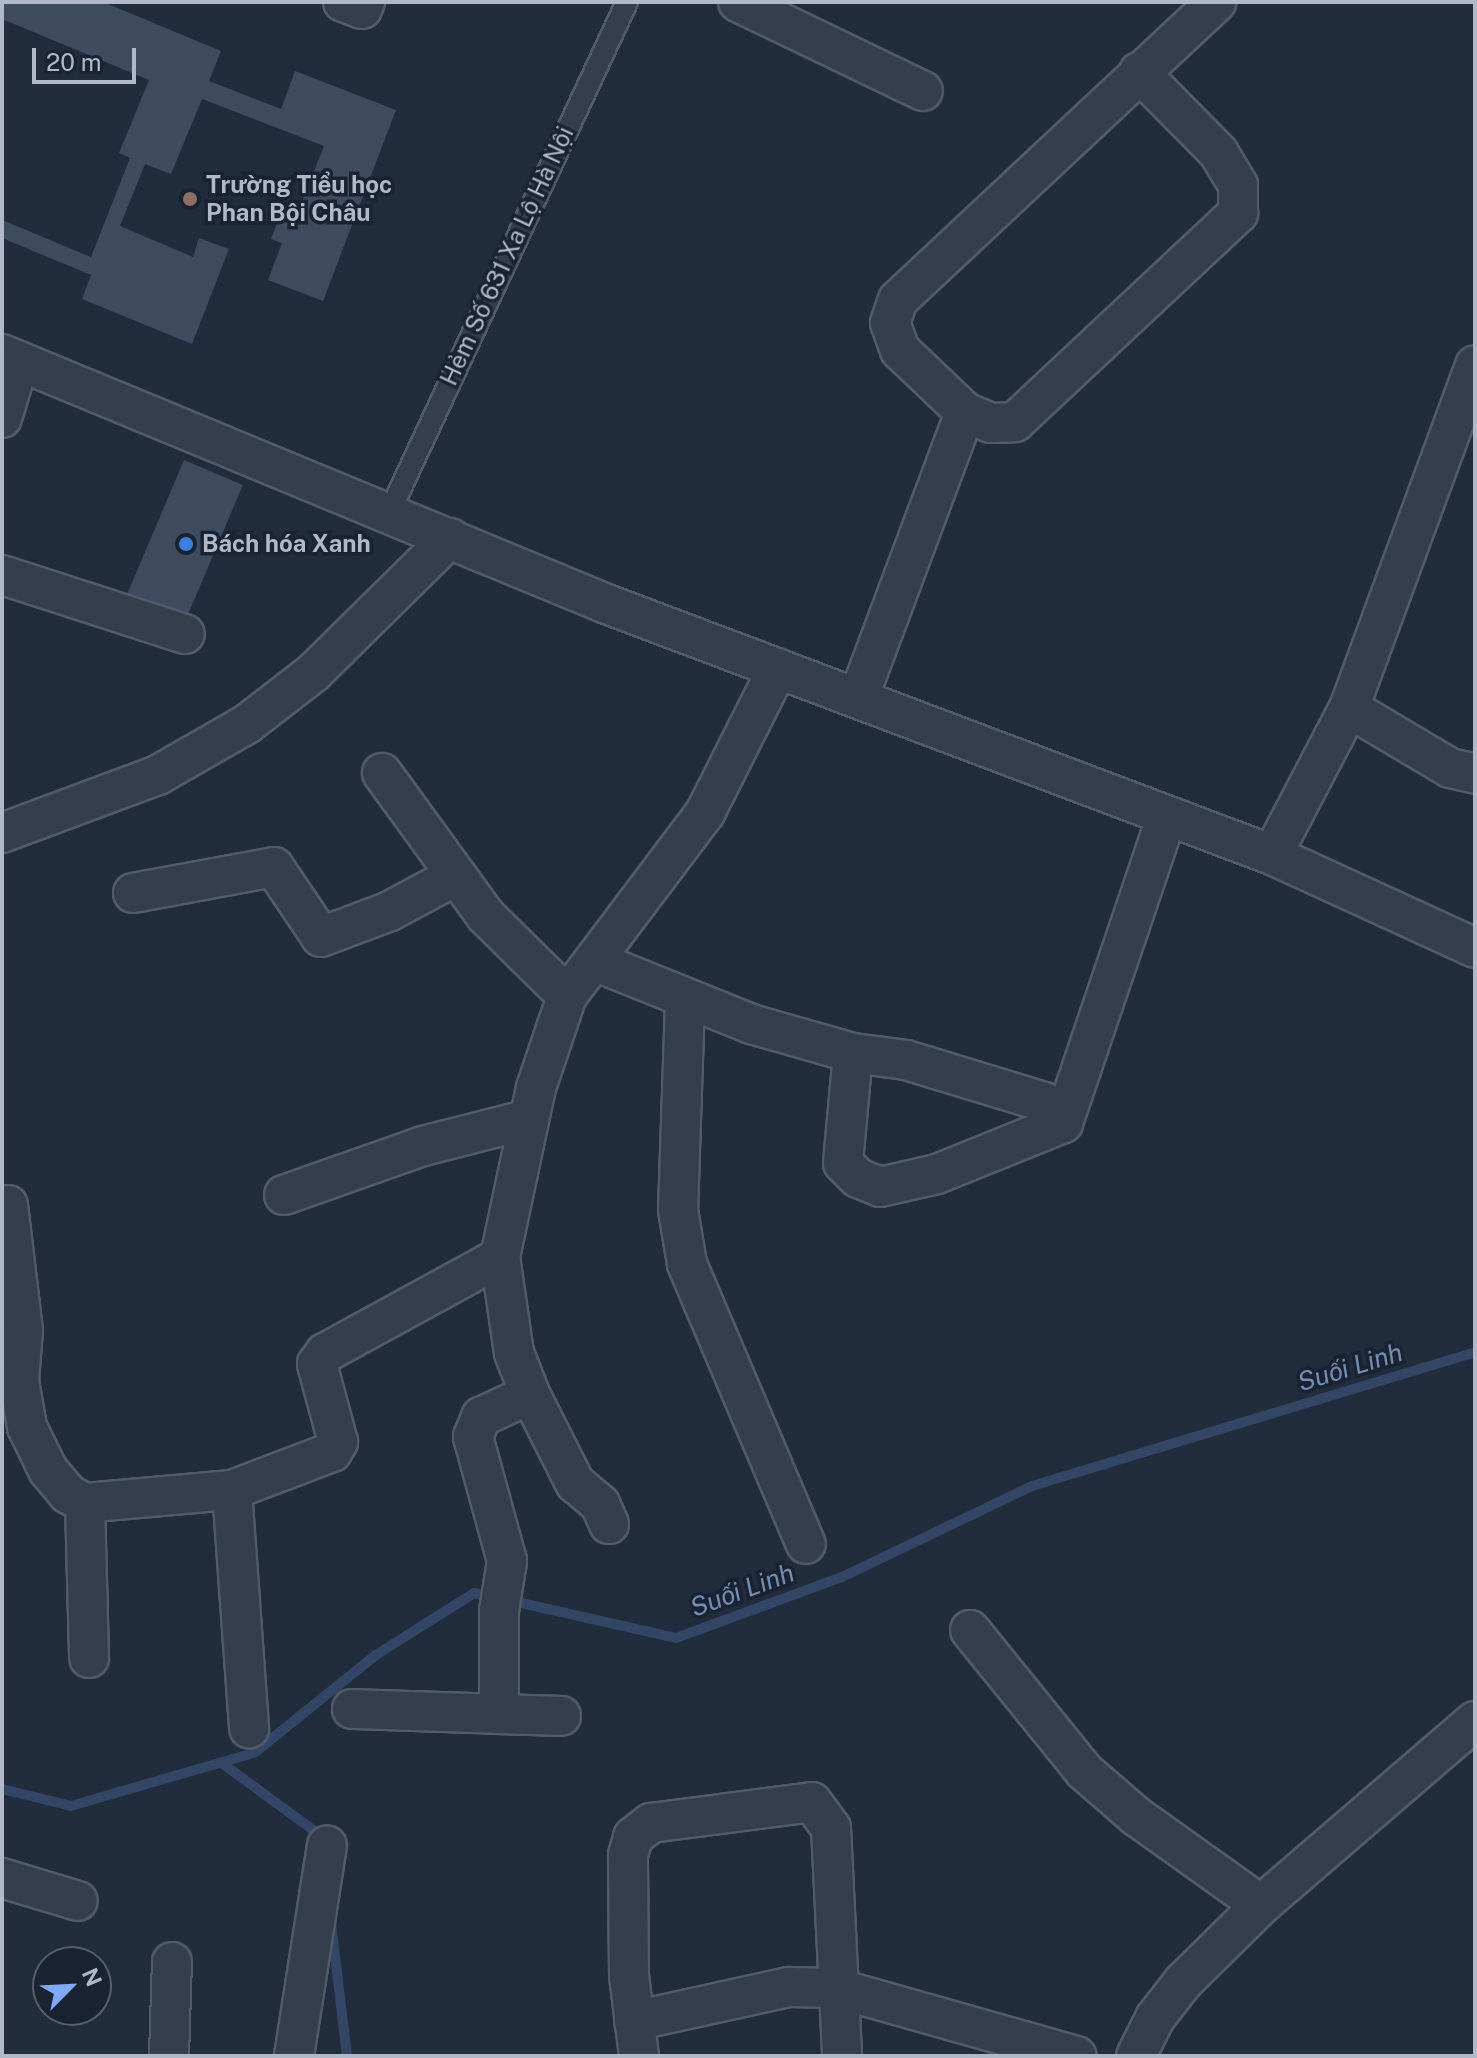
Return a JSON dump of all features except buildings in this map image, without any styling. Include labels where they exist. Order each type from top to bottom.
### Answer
[{"type":"street","points":[[343,2],[362,9],[365,2]]},
{"type":"street","points":[[738,2],[923,91]]},
{"type":"street","points":[[1139,72],[1219,153],[1238,185],[1238,213],[1015,422],[991,423],[965,412],[900,350],[890,323],[898,300],[1139,72],[1216,2]]},
{"type":"street","points":[[2,418],[11,358],[778,668],[859,696],[1272,855],[1475,948]]},
{"type":"street","points":[[1272,855],[1349,708],[1475,365]]},
{"type":"street","points":[[859,696],[965,412]]},
{"type":"street","points":[[2,833],[158,775],[247,724],[314,672],[450,538]]},
{"type":"street","points":[[2,575],[185,634]]},
{"type":"street","points":[[609,1524],[600,1504],[575,1483],[530,1394],[511,1340],[500,1257],[529,1119],[567,996],[597,962],[705,813],[778,668]]},
{"type":"street","points":[[1349,708],[1450,768],[1475,774]]},
{"type":"street","points":[[382,773],[485,915],[567,996]]},
{"type":"street","points":[[853,1053],[843,1163],[858,1178],[880,1187],[937,1174],[1063,1123],[1167,816]]},
{"type":"street","points":[[133,893],[274,867],[321,937],[390,911],[455,876]]},
{"type":"street","points":[[597,962],[685,1001],[853,1053],[906,1060],[1044,1102],[1063,1123]]},
{"type":"street","points":[[685,1001],[678,1210],[687,1264],[806,1544]]},
{"type":"street","points":[[284,1195],[423,1146],[529,1119]]},
{"type":"street","points":[[8,1205],[23,1330],[19,1381],[27,1427],[48,1470],[68,1494],[85,1503],[232,1490],[332,1452],[338,1442],[317,1364],[325,1353],[500,1257]]},
{"type":"street","points":[[499,1714],[499,1611],[507,1561],[473,1437],[474,1425],[530,1394]]},
{"type":"street","points":[[232,1490],[249,1728]]},
{"type":"street","points":[[85,1503],[89,1658]]},
{"type":"street","points":[[970,1630],[1084,1771],[1136,1816],[1261,1905]]},
{"type":"street","points":[[352,1709],[561,1716]]},
{"type":"street","points":[[1136,2056],[1155,2018],[1183,1982],[1261,1905],[1475,1721]]},
{"type":"street","points":[[842,2056],[836,1988],[831,1828],[825,1815],[812,1802],[742,1808],[651,1823],[633,1837],[628,1855],[637,2038],[789,1987],[836,1988],[1077,2056]]},
{"type":"street","points":[[294,2056],[327,1846]]},
{"type":"street","points":[[2,1878],[78,1901]]},
{"type":"street","points":[[169,2056],[172,1962]]},
{"type":"lane","name":"Hẻm Số 631 Xa Lộ Hà Nội","points":[[390,511],[627,2]]},
{"type":"waterway","name":"Suối Linh","points":[[508,1600],[676,1638],[842,1577],[1032,1486],[1475,1352]]},
{"type":"waterway","name":"Suối Linh","points":[[2,1789],[71,1806],[254,1753],[376,1655],[474,1593],[493,1597]]},
{"type":"waterway","points":[[223,1764],[324,1838]]},
{"type":"waterway","points":[[331,1923],[347,2056]]},
{"type":"place","name":"Trường Tiểu học Phan Bội Châu","points":[[190,199]]},
{"type":"place","name":"Bách hóa Xanh","points":[[186,544]]}]
